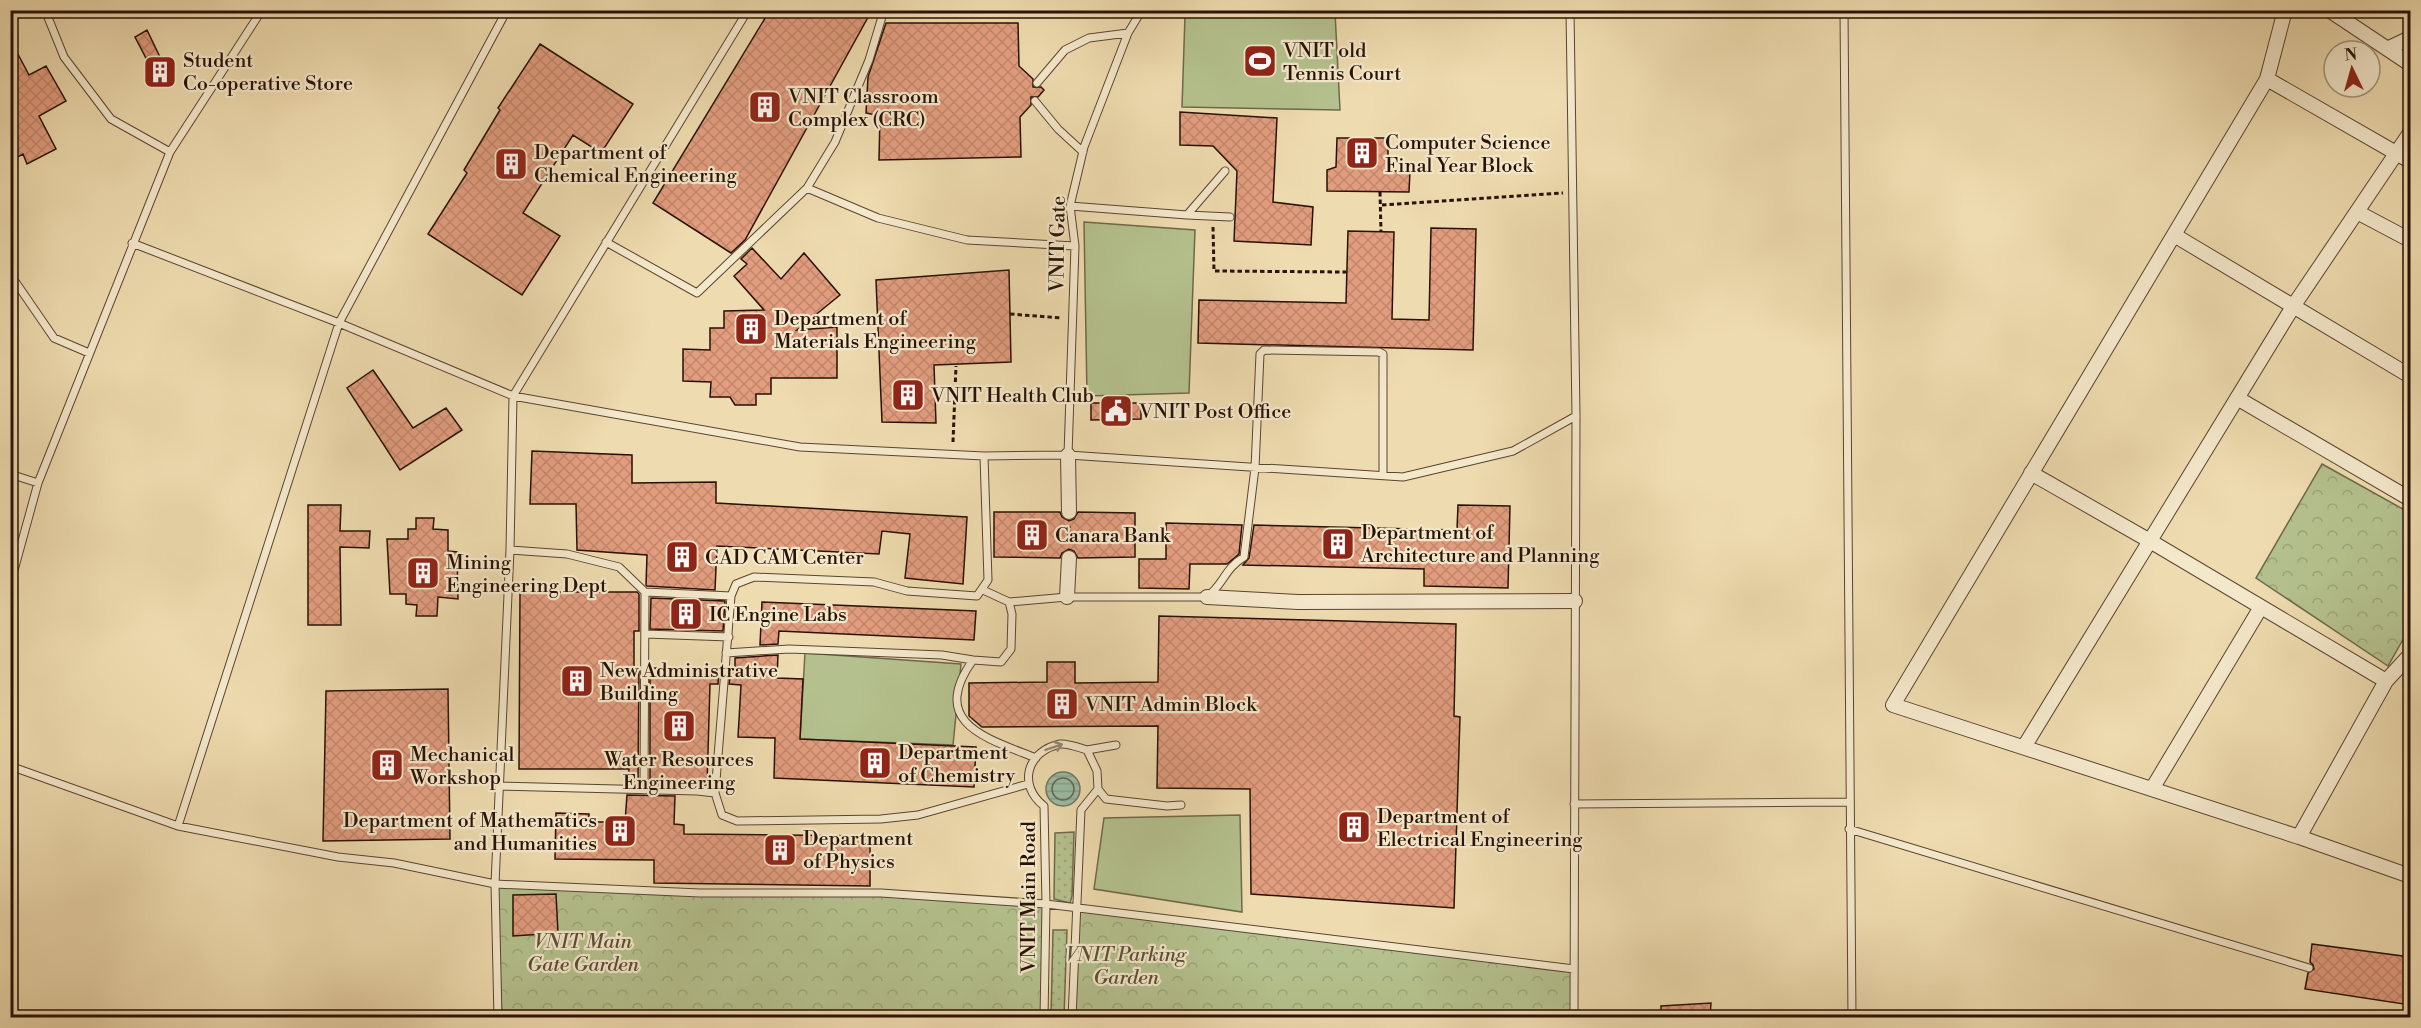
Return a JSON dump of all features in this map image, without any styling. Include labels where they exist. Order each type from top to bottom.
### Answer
[{"type":"street","points":[[2285,10],[2267,79],[1893,705],[2299,837],[2410,876]]},
{"type":"street","points":[[2329,10],[2410,64]]},
{"type":"street","points":[[2389,48],[2410,38]]},
{"type":"street","points":[[2267,79],[2410,161]]},
{"type":"street","points":[[2024,747],[2294,305],[2410,133]]},
{"type":"street","points":[[2357,212],[2410,240]]},
{"type":"street","points":[[2174,235],[2410,376]]},
{"type":"street","points":[[2237,398],[2410,499]]},
{"type":"street","points":[[1068,455],[1069,512]]},
{"type":"street","points":[[2031,473],[2386,681]]},
{"type":"street","points":[[1066,597],[1069,558]]},
{"type":"street","points":[[1208,597],[1298,602],[1575,601]]},
{"type":"street","points":[[2152,789],[2261,607]]},
{"type":"street","points":[[2299,837],[2386,681],[2410,656]]},
{"type":"lane","points":[[45,10],[64,57],[111,119],[170,152]]},
{"type":"lane","points":[[10,585],[38,483],[170,152],[262,10]]},
{"type":"lane","points":[[178,826],[339,323],[507,10]]},
{"type":"lane","points":[[498,1017],[495,884],[510,550],[513,396],[748,10]]},
{"type":"lane","points":[[606,243],[697,293],[807,188],[835,142],[869,60],[884,10]]},
{"type":"lane","name":"VNIT Gate","points":[[1068,455],[1075,246],[1070,206],[1083,152],[1128,33],[1142,10]]},
{"type":"lane","points":[[1570,10],[1576,416],[1574,1017]]},
{"type":"lane","points":[[1844,10],[1852,1017]]},
{"type":"lane","points":[[1037,83],[1065,50],[1089,38],[1128,33]]},
{"type":"lane","points":[[1035,101],[1058,129],[1083,152]]},
{"type":"lane","points":[[1187,215],[1225,171]]},
{"type":"lane","points":[[807,188],[878,218],[967,240],[1075,246]]},
{"type":"lane","points":[[1070,206],[1230,218]]},
{"type":"lane","points":[[132,243],[339,323],[513,396],[800,447],[984,456],[1068,455],[1403,477],[1513,451],[1576,416]]},
{"type":"lane","points":[[10,274],[54,338],[89,353]]},
{"type":"lane","points":[[983,590],[1009,602],[1066,597],[1208,597],[1215,591],[1233,563],[1244,557],[1256,468],[1260,354],[1264,350],[1379,352],[1383,354],[1383,475]]},
{"type":"lane","points":[[984,456],[988,580],[977,596],[907,591],[874,582],[754,577],[736,584],[731,596],[715,793],[723,815],[737,820],[881,819],[918,815],[1028,784],[1031,764],[1039,753],[1062,744],[1087,750],[1116,744]]},
{"type":"lane","points":[[10,474],[38,483]]},
{"type":"lane","points":[[510,550],[567,554],[619,567],[645,592],[731,596]]},
{"type":"lane","points":[[644,790],[645,592]]},
{"type":"lane","points":[[726,653],[789,649],[942,655],[1001,662],[1011,649],[1012,614],[1009,602]]},
{"type":"lane","points":[[645,634],[729,637]]},
{"type":"lane","points":[[973,660],[959,681],[957,706],[969,728],[985,738],[1036,758]]},
{"type":"lane","points":[[1087,750],[1097,771],[1098,789],[1106,799],[1167,806],[1181,805]]},
{"type":"lane","points":[[10,766],[178,826],[338,857],[394,863],[495,884],[700,893],[881,893],[1046,904],[1574,969]]},
{"type":"lane","name":"VNIT Main Road","points":[[1028,784],[1036,800],[1044,806],[1046,904],[1044,1017]]},
{"type":"lane","points":[[500,786],[715,793]]},
{"type":"lane","points":[[1072,1017],[1081,810],[1098,789]]},
{"type":"lane","points":[[1574,804],[1849,802]]},
{"type":"lane","points":[[1849,829],[2309,968]]},
{"type":"path","points":[[1380,192],[1381,232]]},
{"type":"path","points":[[1382,205],[1572,192]]},
{"type":"path","points":[[1213,216],[1214,271],[1347,272]]},
{"type":"path","points":[[1010,314],[1072,319]]},
{"type":"path","points":[[953,454],[956,366]]},
{"type":"path","points":[[1069,512],[1069,558]]},
{"type":"green space","name":"VNIT old Tennis Court","points":[[1335,12],[1340,110],[1182,107],[1185,15]]},
{"type":"green space","points":[[1084,222],[1195,230],[1189,393],[1087,396]]},
{"type":"green space","points":[[2322,464],[2410,513],[2410,627],[2388,666],[2256,578]]},
{"type":"green space","points":[[805,653],[961,664],[953,745],[800,739]]},
{"type":"green space","points":[[1240,815],[1242,912],[1094,889],[1104,818]]},
{"type":"green space","points":[[1074,832],[1070,903],[1054,899],[1055,833]]},
{"type":"green space","name":"VNIT Main Gate Garden","points":[[495,884],[700,893],[796,892],[1046,904],[1044,1017],[502,1017]]},
{"type":"green space","name":"VNIT Parking Garden","points":[[1075,907],[1574,969],[1574,1017],[1072,1018]]},
{"type":"green space","points":[[1053,930],[1067,930],[1064,1017],[1051,1017]]},
{"type":"water","points":[[1063,772],[1075,777],[1080,789],[1075,801],[1063,806],[1051,801],[1046,789],[1051,777]]},
{"type":"building","name":"VNIT Classroom Complex (CRC)","points":[[770,10],[872,10],[745,240],[731,253],[653,203]]},
{"type":"building","points":[[886,23],[1018,23],[1019,66],[1033,79],[1033,87],[1041,87],[1044,90],[1038,97],[1031,97],[1031,105],[1020,117],[1021,157],[879,160],[880,116],[866,113],[868,77]]},
{"type":"building","points":[[147,30],[171,80],[160,85],[135,37]]},
{"type":"building","points":[[10,39],[29,75],[46,66],[66,101],[39,116],[56,149],[27,164],[23,154],[10,161]]},
{"type":"building","name":"Department of Chemical Engineering","points":[[540,44],[633,104],[601,153],[573,135],[523,213],[560,236],[522,295],[428,234],[467,173],[464,170],[500,110],[498,108]]},
{"type":"building","points":[[1180,112],[1277,118],[1273,202],[1313,207],[1311,245],[1234,241],[1237,171],[1213,146],[1180,145]]},
{"type":"building","name":"Computer Science Final Year Block","points":[[1337,138],[1388,138],[1388,171],[1410,171],[1409,192],[1327,191],[1327,170],[1336,167]]},
{"type":"building","points":[[1431,228],[1476,229],[1473,350],[1198,343],[1199,300],[1346,303],[1348,231],[1394,232],[1392,319],[1429,320]]},
{"type":"building","name":"Department of Materials Engineering","points":[[752,248],[781,279],[804,253],[840,295],[797,330],[837,327],[837,378],[771,378],[771,394],[756,394],[756,405],[735,405],[730,397],[710,397],[711,382],[683,381],[683,349],[710,350],[710,328],[724,328],[724,311],[764,310],[734,276],[747,264],[741,259]]},
{"type":"building","points":[[1009,270],[1011,362],[934,365],[936,423],[882,422],[876,280]]},
{"type":"building","points":[[373,370],[413,428],[446,408],[462,430],[400,470],[347,388]]},
{"type":"building","name":"VNIT Post Office","points":[[1091,403],[1141,403],[1141,419],[1091,420]]},
{"type":"building","points":[[532,451],[632,455],[632,483],[716,482],[716,503],[967,517],[963,584],[905,578],[910,534],[882,531],[879,554],[717,546],[715,590],[647,586],[647,555],[577,550],[576,504],[530,504]]},
{"type":"building","points":[[308,505],[341,505],[340,531],[370,531],[369,548],[340,547],[341,625],[308,625]]},
{"type":"building","name":"Department of Architecture and Planning","points":[[1458,505],[1510,506],[1508,588],[1424,586],[1424,569],[1243,565],[1249,558],[1254,525],[1457,530]]},
{"type":"building","points":[[994,512],[1060,512],[1062,517],[1069,521],[1074,519],[1078,512],[1135,513],[1135,557],[1078,558],[1074,551],[1069,549],[1062,553],[1060,558],[994,557]]},
{"type":"building","name":"Mining Engineering Dept","points":[[416,518],[434,518],[433,529],[448,530],[448,551],[457,552],[458,599],[438,597],[437,616],[416,616],[417,605],[406,604],[406,594],[390,594],[387,539],[408,539],[408,529],[416,529]]},
{"type":"building","points":[[1166,523],[1242,525],[1239,554],[1227,564],[1190,564],[1189,589],[1139,588],[1139,559],[1166,559]]},
{"type":"building","name":"New Administrative Building","points":[[520,592],[637,592],[639,594],[639,631],[634,631],[634,667],[639,667],[638,784],[628,784],[629,769],[519,769]]},
{"type":"building","name":"IC Engine Labs","points":[[651,598],[725,601],[723,631],[650,629]]},
{"type":"building","points":[[762,602],[976,611],[974,640],[779,631],[778,644],[760,645]]},
{"type":"building","points":[[1159,616],[1456,624],[1454,716],[1460,717],[1454,908],[1251,894],[1250,789],[1157,788],[1158,726],[982,727],[969,716],[969,683],[1047,682],[1047,662],[1075,662],[1075,683],[1158,682]]},
{"type":"building","name":"Department of Chemistry","points":[[778,655],[777,678],[803,679],[800,739],[976,747],[974,787],[774,778],[775,738],[738,737],[741,685],[729,684],[731,671],[735,671],[735,658]]},
{"type":"building","name":"Water Resources Engineering","points":[[650,668],[719,670],[718,684],[710,684],[707,785],[650,784]]},
{"type":"building","name":"Mechanical Workshop","points":[[448,689],[450,839],[323,841],[326,691]]},
{"type":"building","points":[[627,795],[675,796],[674,824],[684,825],[684,834],[870,836],[870,886],[654,883],[654,860],[555,859],[556,813],[589,814],[589,822],[625,822]]},
{"type":"building","points":[[556,894],[558,933],[513,936],[513,895]]},
{"type":"building","points":[[2312,944],[2410,957],[2410,1005],[2305,989],[2308,973],[2314,969],[2310,962]]},
{"type":"building","points":[[1711,1003],[1710,1017],[1661,1017],[1661,1006]]},
{"type":"place","name":"VNIT old Tennis Court","points":[[1260,61]]},
{"type":"place","name":"Student Co-operative Store","points":[[160,72]]},
{"type":"place","name":"VNIT Classroom Complex (CRC)","points":[[765,107]]},
{"type":"place","name":"Computer Science Final Year Block","points":[[1362,153]]},
{"type":"place","name":"Department of Chemical Engineering","points":[[511,164]]},
{"type":"place","name":"Department of Materials Engineering","points":[[751,329]]},
{"type":"place","name":"VNIT Health Club","points":[[908,395]]},
{"type":"place","name":"VNIT Post Office","points":[[1116,411]]},
{"type":"place","name":"Canara Bank","points":[[1032,535]]},
{"type":"place","name":"Department of Architecture and Planning","points":[[1338,544]]},
{"type":"place","name":"CAD CAM Center","points":[[682,557]]},
{"type":"place","name":"Mining Engineering Dept","points":[[423,573]]},
{"type":"place","name":"IC Engine Labs","points":[[686,614]]},
{"type":"place","name":"New Administrative Building","points":[[577,681]]},
{"type":"place","name":"VNIT Admin Block","points":[[1062,704]]},
{"type":"place","name":"Water Resources Engineering","points":[[679,726]]},
{"type":"place","name":"Department of Chemistry","points":[[875,763]]},
{"type":"place","name":"Mechanical Workshop","points":[[387,765]]},
{"type":"place","name":"Department of Electrical Engineering","points":[[1354,827]]},
{"type":"place","name":"Department of Mathematics and Humanities","points":[[620,831]]},
{"type":"place","name":"Department of Physics","points":[[780,850]]}]
